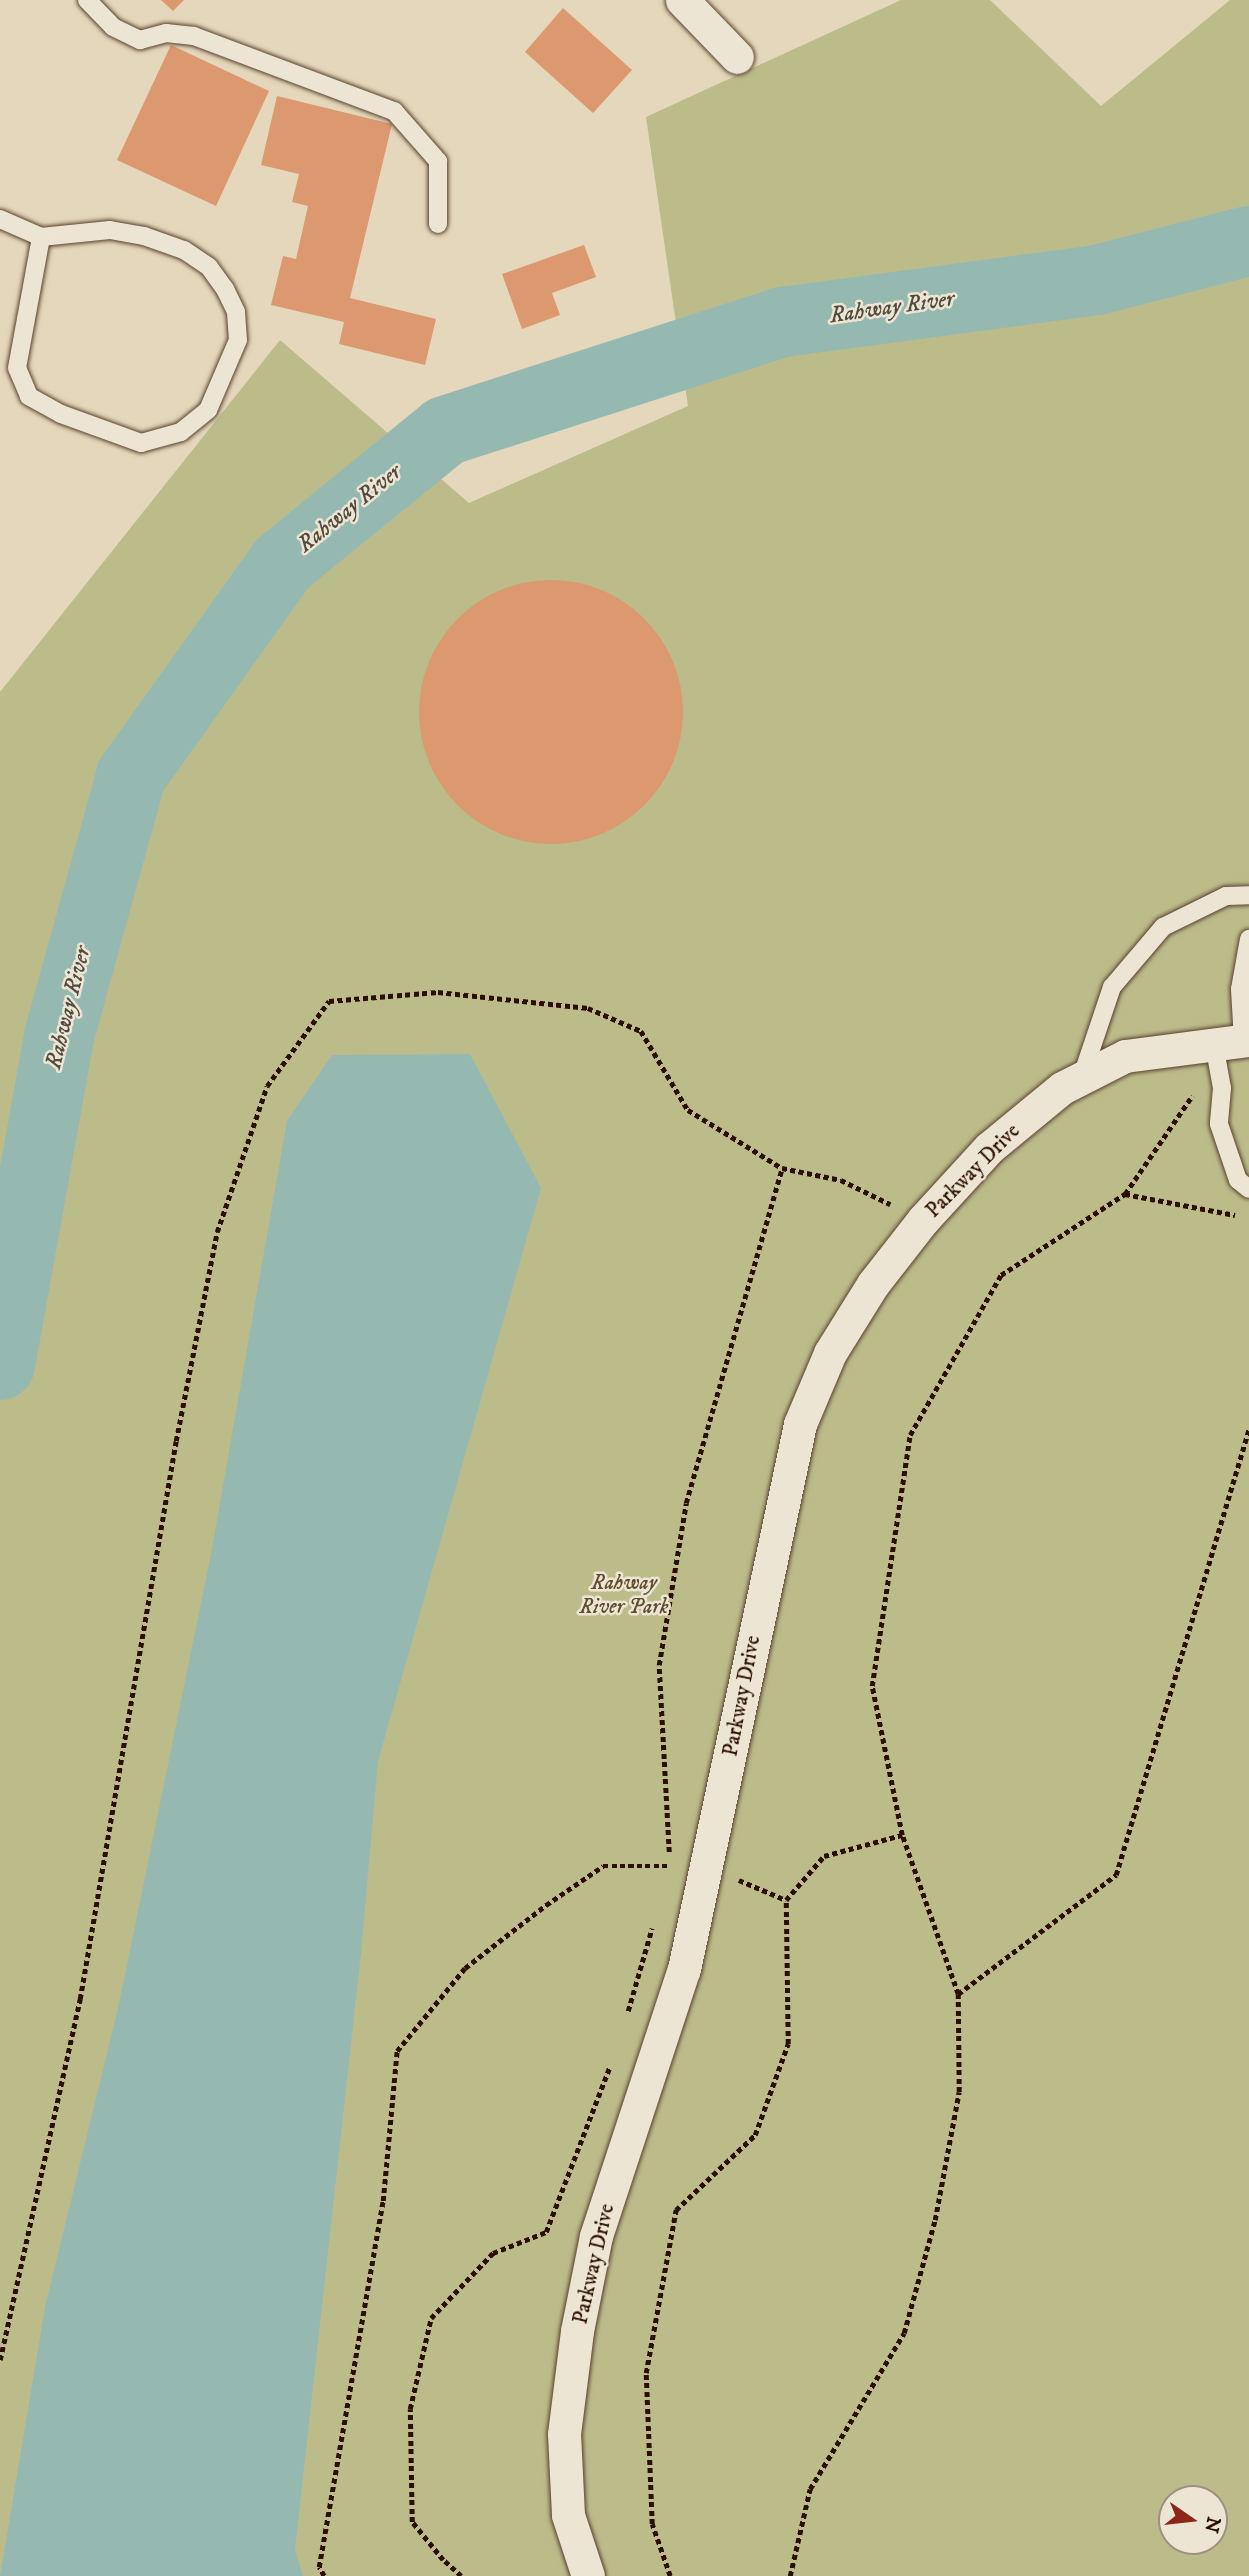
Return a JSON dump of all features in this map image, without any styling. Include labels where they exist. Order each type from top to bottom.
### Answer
[{"type":"street","points":[[682,0],[737,57]]},
{"type":"street","name":"Parkway Drive","points":[[588,2576],[568,2515],[565,2434],[577,2331],[596,2236],[644,2095],[689,1949],[800,1424],[830,1353],[873,1284],[923,1220],[989,1148],[1062,1088],[1125,1056],[1236,1041]]},
{"type":"lane","points":[[87,0],[113,27],[140,40],[166,33],[194,36],[394,111],[438,161],[438,224]]},
{"type":"lane","points":[[0,219],[41,237],[110,229],[144,236],[184,250],[209,267],[236,312],[238,340],[208,410],[181,432],[141,443],[61,414],[29,396],[17,368],[41,237]]},
{"type":"lane","points":[[1082,1078],[1112,987],[1163,927],[1226,896],[1249,895]]},
{"type":"lane","points":[[1249,939],[1240,989],[1236,1041],[1222,1088],[1219,1124],[1238,1180],[1249,1189]]},
{"type":"path","points":[[0,2360],[80,1999],[176,1441],[217,1232],[267,1086],[329,1001],[438,992],[588,1008],[641,1031],[688,1110],[782,1168],[841,1181],[923,1220]]},
{"type":"path","points":[[790,2576],[810,2489],[904,2333],[935,2220],[958,2092],[958,1994],[902,1835],[872,1686],[910,1435],[1001,1275],[1125,1194],[1194,1093],[1222,1088]]},
{"type":"path","points":[[666,1879],[670,1866],[659,1665],[686,1503],[782,1168]]},
{"type":"path","points":[[1125,1194],[1243,1217]]},
{"type":"path","points":[[958,1994],[1116,1875],[1249,1428]]},
{"type":"path","points":[[670,2576],[652,2524],[646,2372],[676,2210],[755,2135],[788,2044],[786,1900],[824,1857],[902,1835]]},
{"type":"path","points":[[324,2576],[319,2567],[383,2201],[397,2051],[465,1968],[603,1866],[670,1866]]},
{"type":"path","points":[[626,2018],[655,1917]]},
{"type":"path","points":[[461,2576],[443,2560],[412,2522],[410,2409],[432,2318],[493,2253],[546,2232],[614,2056]]},
{"type":"green space","name":"Rahway River Park","points":[[901,0],[990,0],[1101,106],[1230,0],[1249,0],[1249,2576],[0,2576],[0,692],[280,340],[469,503],[688,406],[646,117]]},
{"type":"water","points":[[470,1054],[541,1188],[378,1761],[361,1953],[295,2550],[303,2576],[0,2576],[45,2307],[119,2004],[211,1554],[287,1121],[332,1055]]},
{"type":"building","points":[[161,0],[184,0],[173,11]]},
{"type":"building","points":[[563,8],[632,70],[593,113],[525,52]]},
{"type":"building","points":[[171,45],[269,91],[216,206],[117,160]]},
{"type":"building","points":[[277,96],[392,124],[350,298],[436,319],[425,365],[339,344],[344,322],[271,305],[283,256],[296,259],[308,206],[292,202],[299,174],[261,165]]},
{"type":"building","points":[[584,245],[596,277],[552,293],[560,315],[522,329],[502,274]]},
{"type":"building","points":[[538,580],[564,580],[589,585],[613,595],[645,618],[673,661],[681,686],[681,738],[673,763],[645,806],[613,829],[589,839],[564,844],[538,844],[513,839],[489,829],[457,806],[434,774],[424,750],[419,725],[419,699],[424,674],[434,650],[457,618],[489,595],[513,585]]},
{"type":"waterway","name":"Rahway River","points":[[0,1365],[59,1036],[131,776],[282,564],[445,431],[783,322],[1097,280],[1249,241]]}]
